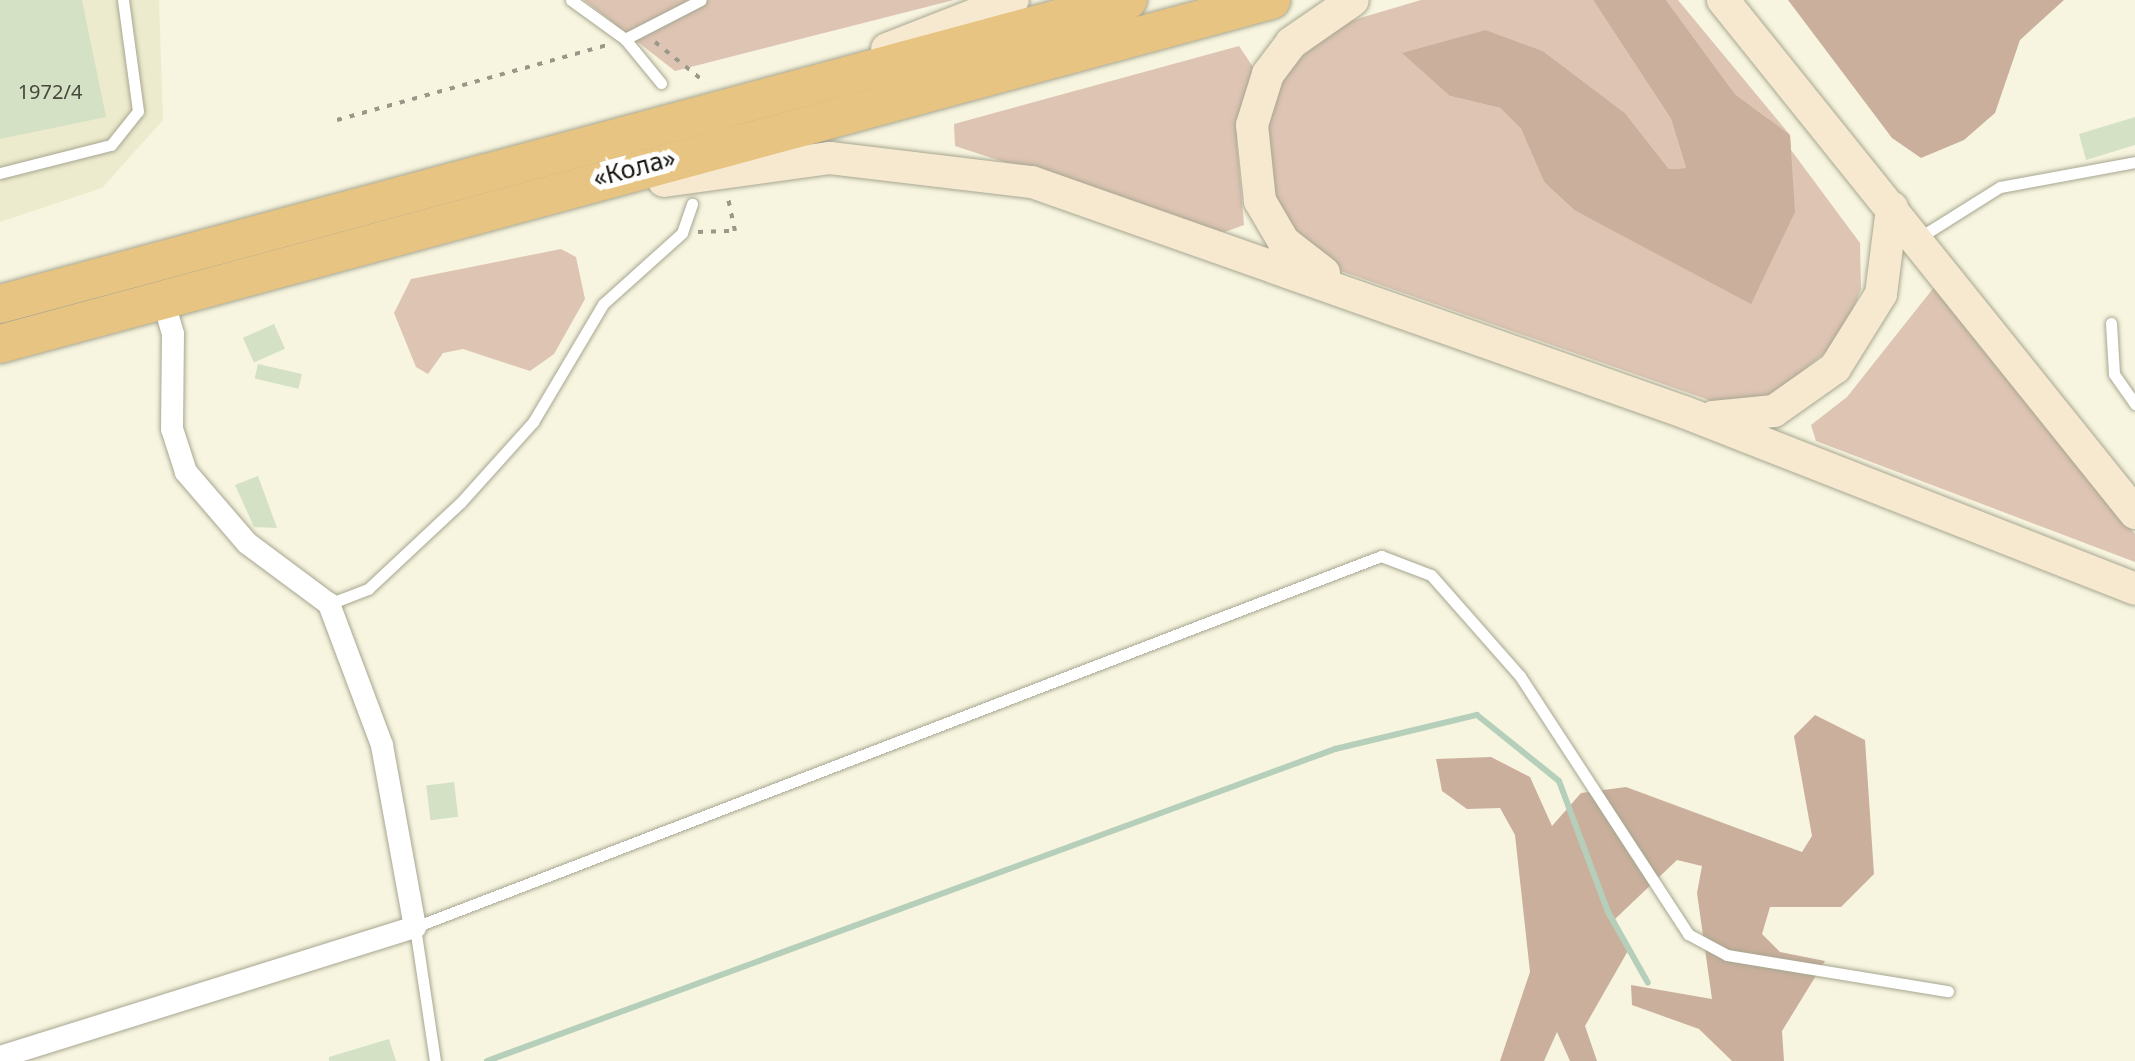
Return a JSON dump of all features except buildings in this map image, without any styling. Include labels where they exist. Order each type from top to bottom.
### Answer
[{"type":"highway","name":"«Кола»","points":[[0,304],[753,97],[1128,0]]},
{"type":"highway","name":"«Кола»","points":[[0,344],[464,213],[1270,0]]},
{"type":"main road","points":[[753,97],[1014,0]]},
{"type":"main road","points":[[1354,0],[1318,19],[1275,64],[1256,104],[1250,159],[1284,242],[1357,294]]},
{"type":"main road","points":[[1724,0],[2135,513]]},
{"type":"main road","points":[[464,213],[550,209],[765,163],[920,162],[1064,190],[1684,412],[2135,588]]},
{"type":"main road","points":[[1684,412],[1774,411],[1836,368],[1881,294],[1892,208]]},
{"type":"street","points":[[0,1057],[415,928],[382,745],[329,604],[247,543],[186,472],[172,429],[173,334],[163,298]]},
{"type":"lane","points":[[0,172],[111,145],[138,112],[123,0]]},
{"type":"lane","points":[[570,0],[624,39],[661,84]]},
{"type":"lane","points":[[624,39],[702,0]]},
{"type":"lane","points":[[1917,239],[2000,187],[2135,162]]},
{"type":"lane","points":[[329,604],[368,589],[461,502],[533,422],[603,304],[682,233],[692,204]]},
{"type":"lane","points":[[2112,323],[2114,374],[2135,404]]},
{"type":"lane","points":[[435,1061],[415,928],[1381,556],[1431,575],[1520,676],[1688,934],[1726,955],[1948,991]]},
{"type":"path","points":[[642,30],[706,83]]},
{"type":"path","points":[[337,120],[624,39]]},
{"type":"path","points":[[682,233],[735,232],[728,199]]},
{"type":"shaded area","points":[[0,0],[159,0],[163,120],[102,188],[0,222]]},
{"type":"shaded area","points":[[584,0],[954,0],[675,71]]},
{"type":"shaded area","points":[[1421,0],[1593,0],[1671,119],[1686,168],[1669,169],[1625,113],[1543,51],[1486,30],[1450,96],[1500,108],[1521,129],[1544,182],[1574,210],[1658,252],[1766,117],[1735,94],[1666,0],[1678,0],[1790,135],[1791,150],[1860,243],[1861,289],[1841,340],[1765,401],[1720,404],[1318,263],[1268,189],[1265,122],[1291,66],[1340,24]]},
{"type":"shaded area","points":[[1593,0],[1666,0],[1735,94],[1790,135],[1795,212],[1751,304],[1574,210],[1544,182],[1521,129],[1500,108],[1450,96],[1402,53],[1486,30],[1543,51],[1625,113],[1669,169],[1686,168],[1671,119]]},
{"type":"shaded area","points":[[1788,0],[2064,0],[2020,40],[1995,113],[1964,140],[1921,158],[1892,138]]},
{"type":"shaded area","points":[[1239,46],[1255,70],[1237,143],[1244,225],[1222,233],[955,146],[954,124]]},
{"type":"shaded area","points":[[561,249],[576,257],[585,299],[554,354],[530,371],[463,349],[443,353],[428,374],[416,367],[394,313],[411,279]]},
{"type":"shaded area","points":[[1935,286],[2135,534],[2135,562],[1816,441],[1811,425],[1847,397]]},
{"type":"shaded area","points":[[1815,715],[1865,740],[1874,874],[1841,907],[1770,907],[1762,934],[1780,952],[1825,961],[1782,1031],[1784,1061],[1732,1061],[1699,1029],[1632,1005],[1631,985],[1712,999],[1697,893],[1702,866],[1677,860],[1614,920],[1629,949],[1585,1026],[1597,1061],[1570,1061],[1557,1032],[1544,1061],[1500,1061],[1530,972],[1515,835],[1500,808],[1467,809],[1442,791],[1436,759],[1491,757],[1530,777],[1552,826],[1581,793],[1626,787],[1802,852],[1812,836],[1794,736]]},
{"type":"waterway","points":[[487,1061],[1335,749],[1477,715],[1559,781],[1608,912],[1648,983]]}]
